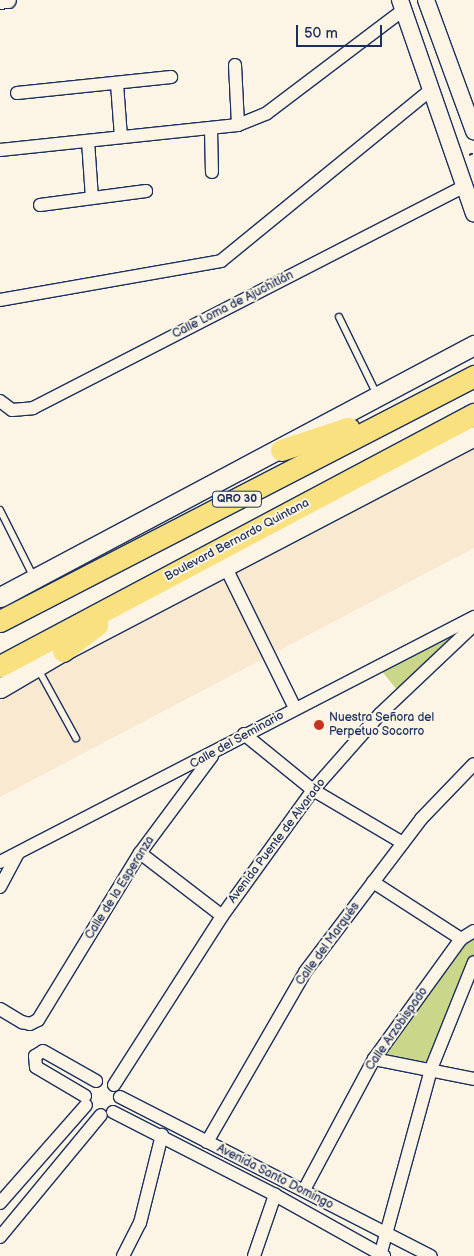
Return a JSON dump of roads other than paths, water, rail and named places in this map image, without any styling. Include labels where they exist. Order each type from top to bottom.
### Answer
[{"type":"highway","name":"QRO 30","points":[[0,621],[474,376]]},
{"type":"highway","points":[[281,450],[322,438],[451,389]]},
{"type":"highway","name":"Boulevard Bernardo Quintana","points":[[0,666],[474,414]]},
{"type":"highway","points":[[64,651],[103,620],[284,522],[300,507]]},
{"type":"main road","points":[[0,597],[281,450],[474,345]]},
{"type":"main road","name":"Boulevard Bernardo Quintana","points":[[0,688],[64,651],[226,568],[474,436]]},
{"type":"street","points":[[0,1],[8,0]]},
{"type":"street","points":[[426,0],[474,131]]},
{"type":"street","points":[[0,150],[238,125],[268,113],[402,5],[474,214]]},
{"type":"street","points":[[235,65],[238,125]]},
{"type":"street","points":[[17,93],[171,77]]},
{"type":"street","points":[[116,84],[121,137]]},
{"type":"street","points":[[0,300],[221,260],[431,90]]},
{"type":"street","points":[[211,129],[212,172]]},
{"type":"street","points":[[88,141],[92,198]]},
{"type":"street","name":"Calle Loma de Ajuchitlán","points":[[0,401],[12,410],[33,408],[464,186]]},
{"type":"street","points":[[40,205],[146,192]]},
{"type":"street","points":[[226,568],[295,708]]},
{"type":"street","name":"Calle del Seminario","points":[[0,862],[214,754],[244,734],[474,617]]},
{"type":"street","name":"Avenida Puente de Alvarado","points":[[114,1085],[222,916],[313,790],[380,714],[474,625]]},
{"type":"street","points":[[244,734],[313,790],[403,843]]},
{"type":"street","name":"Calle de la Esperanza","points":[[0,1009],[30,1024],[38,1020],[140,853],[214,754]]},
{"type":"street","name":"Calle del Marqués","points":[[207,1142],[305,972],[403,843],[474,764]]},
{"type":"street","points":[[0,887],[18,853]]},
{"type":"street","points":[[140,853],[222,916]]},
{"type":"street","points":[[373,882],[461,939]]},
{"type":"street","name":"Calle Arzobispado","points":[[304,1190],[374,1059],[461,939],[474,931]]},
{"type":"street","points":[[381,1255],[385,1234],[431,1069],[474,962]]},
{"type":"street","points":[[0,1237],[107,1114],[120,1097],[114,1085],[109,1081],[96,1081],[43,1051],[35,1056],[36,1067],[107,1114]]},
{"type":"street","points":[[374,1059],[474,1079]]},
{"type":"street","points":[[16,1217],[1,1201],[85,1100],[96,1081]]},
{"type":"street","name":"Avenida Santo Domingo","points":[[120,1097],[431,1256]]},
{"type":"street","name":"Avenida Santo Domingo","points":[[107,1114],[162,1135],[275,1195],[381,1255]]},
{"type":"street","points":[[123,1256],[140,1223],[162,1135]]},
{"type":"street","points":[[254,1256],[275,1195]]},
{"type":"lane","points":[[338,317],[378,397]]},
{"type":"lane","points":[[0,510],[34,579]]},
{"type":"lane","points":[[36,666],[76,738]]},
{"type":"place","name":"Nuestra Señora del Perpetuo Socorro","points":[[319,725]]}]
